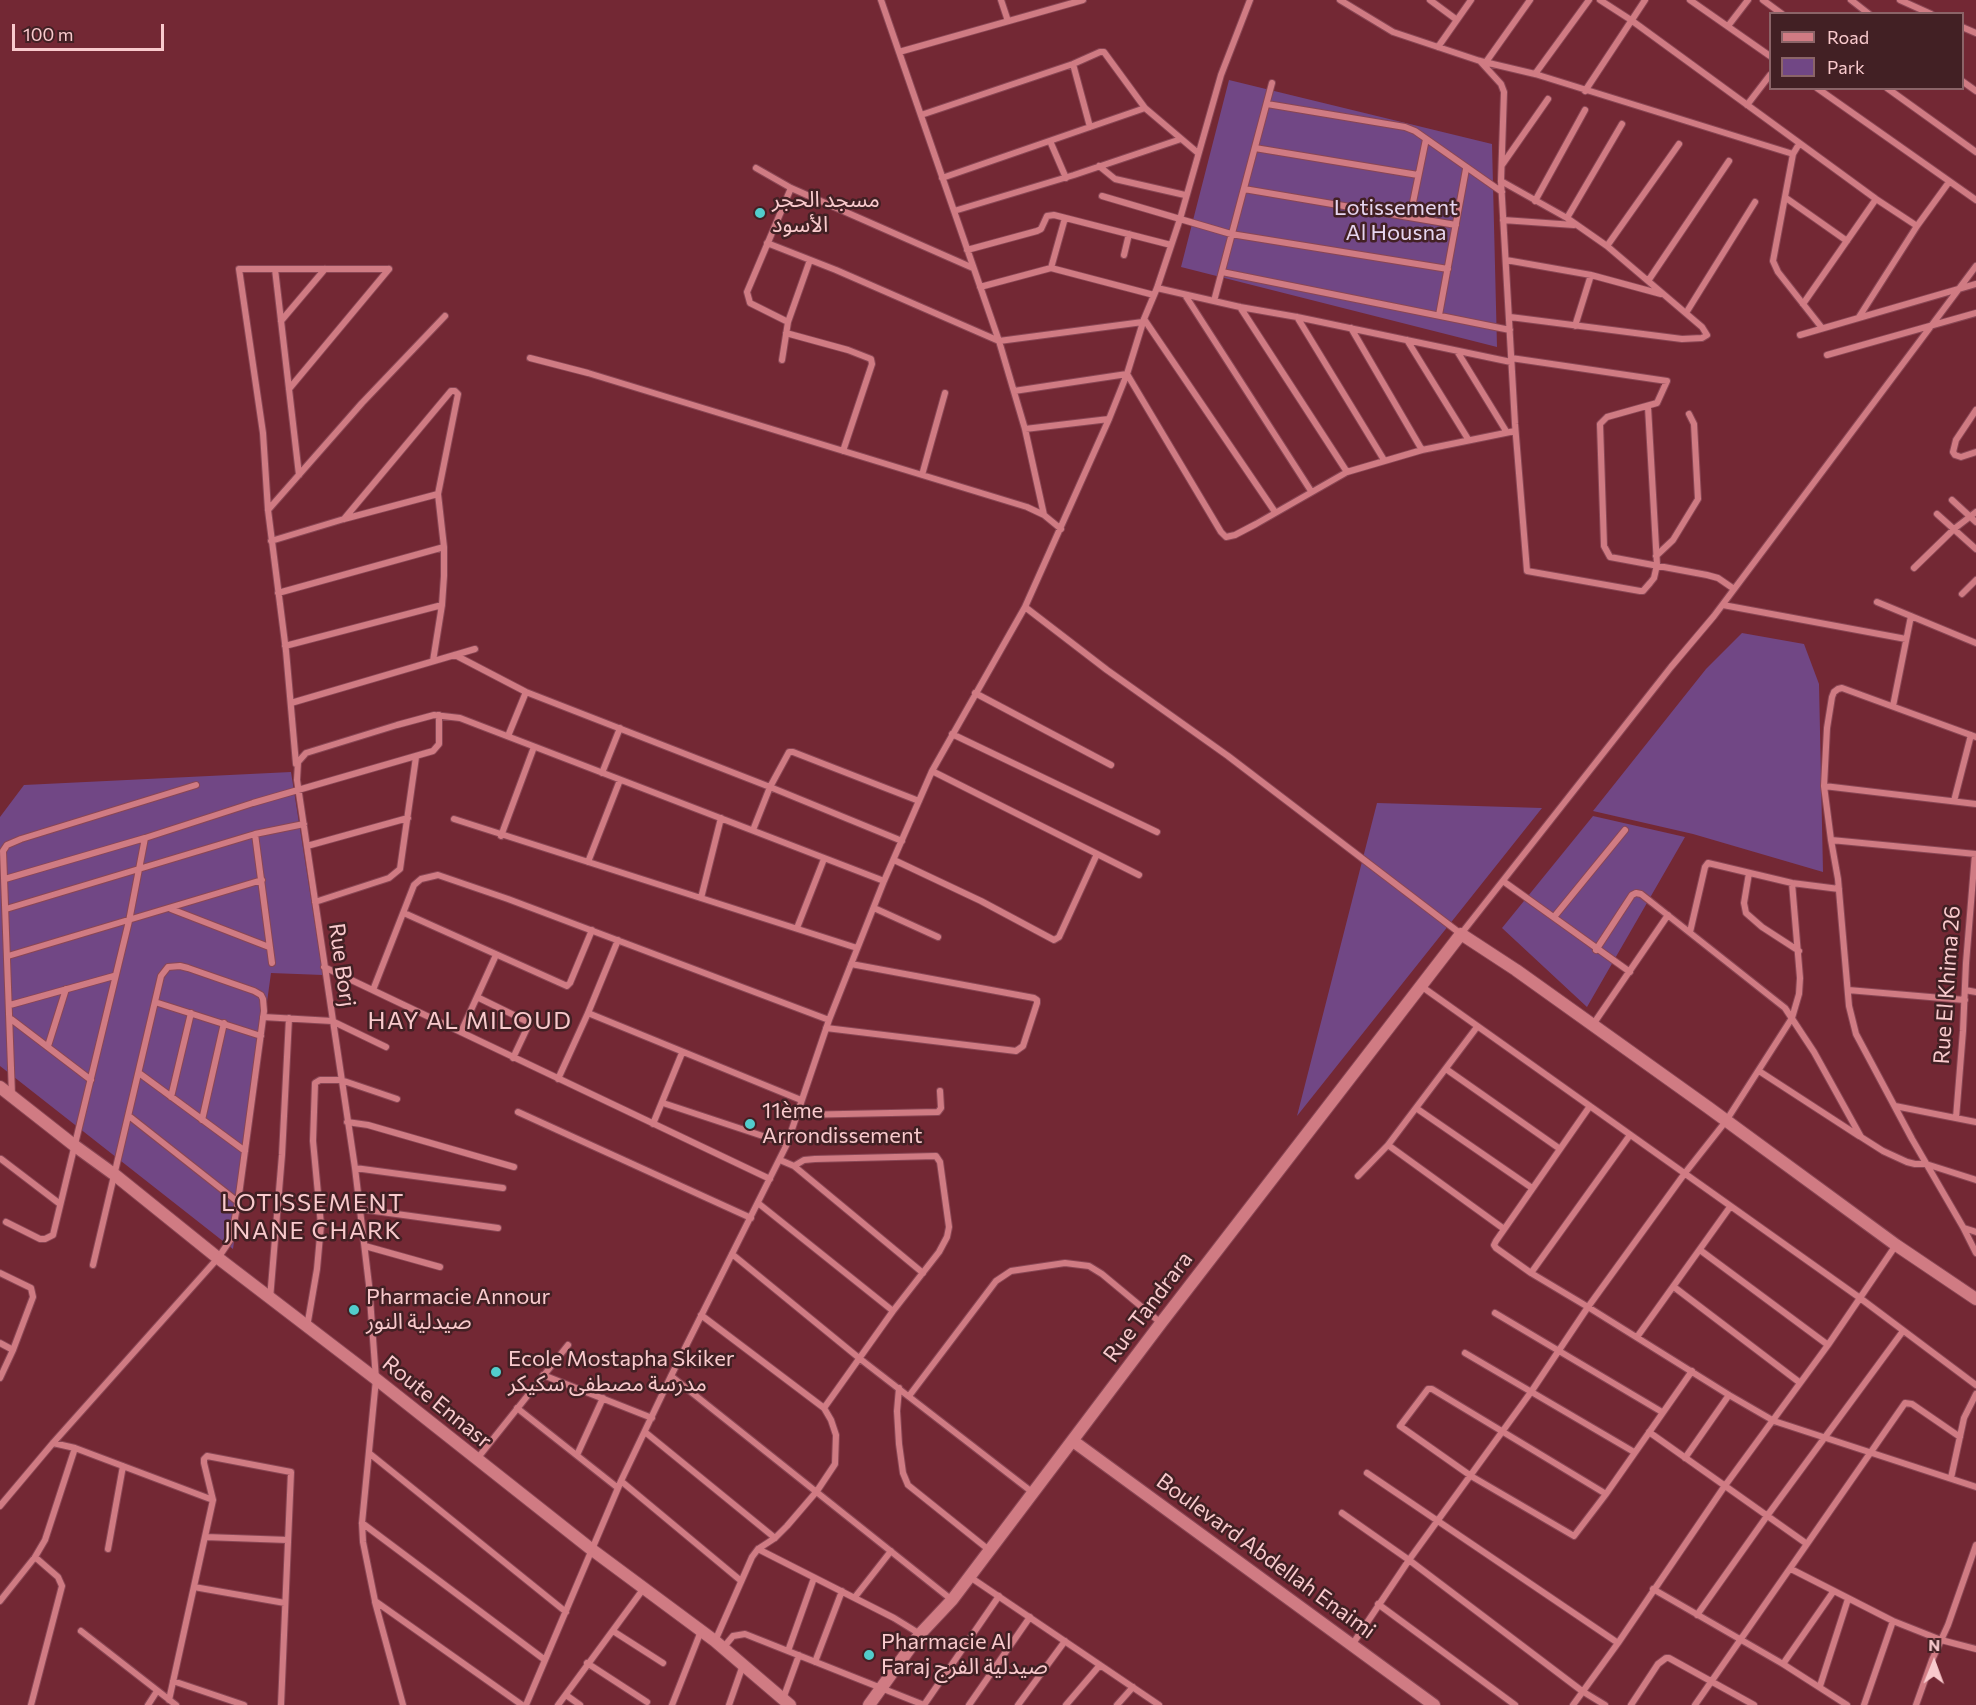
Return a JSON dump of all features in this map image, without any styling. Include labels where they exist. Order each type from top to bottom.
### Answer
[{"type":"street","points":[[881,0],[999,341],[1025,429],[1044,515]]},
{"type":"street","points":[[1001,0],[1008,21]]},
{"type":"street","points":[[899,52],[1083,0]]},
{"type":"street","points":[[375,1601],[524,1705],[620,1484],[671,1376],[787,1144],[829,1020],[884,881],[932,771],[1025,608],[1109,419],[1127,374],[1143,321],[1157,288],[1180,219],[1221,75],[1251,0]]},
{"type":"street","points":[[1340,0],[1393,32],[1793,154]]},
{"type":"street","points":[[1430,0],[1457,20]]},
{"type":"street","points":[[1438,47],[1471,0]]},
{"type":"street","points":[[1483,61],[1530,0]]},
{"type":"street","points":[[1535,74],[1589,0]]},
{"type":"street","points":[[1600,0],[1631,20],[1876,199],[1917,226]]},
{"type":"street","points":[[1585,91],[1645,0]]},
{"type":"street","points":[[1690,0],[1769,55]]},
{"type":"street","points":[[1728,26],[1748,0]]},
{"type":"street","points":[[1763,0],[1779,12]]},
{"type":"street","points":[[1851,0],[1866,12]]},
{"type":"street","points":[[1900,0],[1927,12]]},
{"type":"street","points":[[921,115],[1104,52],[1145,108],[1197,153]]},
{"type":"street","points":[[1483,61],[1501,84],[1504,92],[1501,181],[1515,431],[1527,571],[1643,591],[1654,579],[1657,565],[1648,407]]},
{"type":"street","points":[[1073,64],[1090,127]]},
{"type":"street","points":[[1747,105],[1769,76]]},
{"type":"street","points":[[1214,302],[1272,83]]},
{"type":"street","points":[[1820,90],[1976,200]]},
{"type":"street","points":[[1890,90],[1976,152]]},
{"type":"street","points":[[1501,165],[1548,99]]},
{"type":"street","points":[[1267,104],[1393,125],[1415,131],[1466,169],[1502,192]]},
{"type":"street","points":[[942,178],[1145,108]]},
{"type":"street","points":[[1535,201],[1585,110]]},
{"type":"street","points":[[1567,218],[1622,124]]},
{"type":"street","points":[[954,211],[1066,178],[1181,139]]},
{"type":"street","points":[[1410,217],[1426,139]]},
{"type":"street","points":[[1050,141],[1066,178]]},
{"type":"street","points":[[1606,246],[1679,144]]},
{"type":"street","points":[[1799,144],[1793,154],[1773,261],[1778,272],[1822,328]]},
{"type":"street","points":[[1255,148],[1418,175]]},
{"type":"street","points":[[1648,280],[1729,161]]},
{"type":"street","points":[[1099,166],[1115,178],[1185,195]]},
{"type":"street","points":[[756,168],[791,188],[973,268]]},
{"type":"street","points":[[1439,315],[1466,169]]},
{"type":"street","points":[[1501,181],[1567,218],[1606,246],[1686,313],[1707,334],[1702,338],[1682,339],[1510,317]]},
{"type":"street","points":[[1859,317],[1917,226],[1949,182]]},
{"type":"street","points":[[788,322],[750,303],[747,292],[791,188]]},
{"type":"street","points":[[1244,189],[1456,225]]},
{"type":"street","points":[[1102,196],[1231,234],[1448,269]]},
{"type":"street","points":[[1785,198],[1847,241]]},
{"type":"street","points":[[1803,304],[1876,199]]},
{"type":"street","points":[[1686,313],[1755,202]]},
{"type":"street","points":[[967,250],[1036,231],[1041,228],[1045,218],[1051,215],[1171,245]]},
{"type":"street","points":[[1051,268],[1065,218]]},
{"type":"street","points":[[1503,220],[1576,225]]},
{"type":"street","points":[[1124,255],[1129,234]]},
{"type":"street","points":[[767,243],[999,341],[1143,321]]},
{"type":"street","points":[[782,360],[788,322],[810,260]]},
{"type":"street","points":[[1506,260],[1591,275],[1662,294]]},
{"type":"street","points":[[1461,934],[1671,667],[1723,605],[1976,266]]},
{"type":"street","points":[[980,287],[1051,268],[1154,295]]},
{"type":"street","name":"Rue Borj","points":[[274,269],[239,269],[263,433],[267,510],[285,646],[299,791],[365,1246],[376,1379],[362,1523],[363,1542],[375,1601],[403,1705]]},
{"type":"street","points":[[289,389],[389,269],[274,269],[299,475]]},
{"type":"street","points":[[281,321],[325,269]]},
{"type":"street","points":[[1222,272],[1510,330]]},
{"type":"street","points":[[1575,326],[1591,275]]},
{"type":"street","points":[[1800,335],[1976,284]]},
{"type":"street","points":[[1157,288],[1240,308],[1297,317],[1457,351],[1667,381],[1657,403],[1607,417],[1600,424],[1604,546],[1610,557],[1718,578],[1734,590]]},
{"type":"street","points":[[1185,295],[1311,491]]},
{"type":"street","points":[[1240,308],[1347,472]]},
{"type":"street","points":[[1827,356],[1976,313]]},
{"type":"street","points":[[267,510],[362,403],[445,316]]},
{"type":"street","points":[[1297,317],[1384,460]]},
{"type":"street","points":[[1143,321],[1275,512]]},
{"type":"street","points":[[1351,328],[1422,450]]},
{"type":"street","points":[[786,333],[871,359],[872,364],[843,451]]},
{"type":"street","points":[[1407,340],[1468,439]]},
{"type":"street","points":[[1457,351],[1506,431]]},
{"type":"street","points":[[530,358],[588,373],[1027,507],[1044,515],[1061,529]]},
{"type":"street","points":[[1014,390],[1127,374]]},
{"type":"street","points":[[1127,374],[1226,537],[1235,535],[1347,472],[1422,450],[1506,431],[1515,431]]},
{"type":"street","points":[[344,519],[451,391],[455,391],[458,394],[438,494],[444,547],[442,605],[433,661]]},
{"type":"street","points":[[922,475],[945,393]]},
{"type":"street","points":[[1976,410],[1956,440],[1953,452],[1961,457],[1976,452]]},
{"type":"street","points":[[1656,556],[1673,540],[1698,499],[1694,424],[1689,414]]},
{"type":"street","points":[[1025,429],[1109,419]]},
{"type":"street","points":[[271,541],[438,494]]},
{"type":"street","points":[[1952,500],[1973,514],[1976,522]]},
{"type":"street","points":[[1937,514],[1976,549]]},
{"type":"street","points":[[1914,567],[1973,514]]},
{"type":"street","points":[[278,593],[444,547]]},
{"type":"street","points":[[1962,594],[1976,580]]},
{"type":"street","points":[[1877,602],[1976,643]]},
{"type":"street","points":[[285,646],[442,605]]},
{"type":"street","points":[[1723,605],[1906,639]]},
{"type":"street","points":[[1025,608],[1228,756],[1461,934],[1516,970],[1896,1245],[1976,1299]]},
{"type":"street","points":[[1893,706],[1911,616]]},
{"type":"street","points":[[291,703],[475,649]]},
{"type":"street","points":[[455,655],[526,692],[902,841]]},
{"type":"street","points":[[1954,801],[1973,736],[1842,688],[1835,690],[1827,728],[1824,786],[1839,889],[1850,1015],[1856,1034],[1926,1164],[1964,1227],[1976,1253]]},
{"type":"street","points":[[508,736],[526,692]]},
{"type":"street","points":[[975,693],[1111,765]]},
{"type":"street","points":[[5,879],[433,751],[439,744],[439,715]]},
{"type":"street","points":[[297,768],[298,762],[306,753],[397,725],[439,715],[460,718],[884,881]]},
{"type":"street","points":[[602,773],[620,728]]},
{"type":"street","points":[[952,734],[1157,832]]},
{"type":"street","points":[[501,836],[534,747]]},
{"type":"street","points":[[753,830],[770,787],[789,752],[919,801]]},
{"type":"street","points":[[315,902],[374,884],[396,874],[402,863],[416,757]]},
{"type":"street","points":[[932,771],[1139,875]]},
{"type":"street","points":[[588,862],[620,780]]},
{"type":"street","points":[[12,1096],[3,851],[7,845],[14,842],[196,785]]},
{"type":"street","points":[[1824,786],[1976,804]]},
{"type":"street","points":[[307,846],[408,818]]},
{"type":"street","points":[[700,898],[721,818]]},
{"type":"street","points":[[454,819],[501,836],[857,948]]},
{"type":"street","points":[[6,909],[255,834],[304,824]]},
{"type":"street","points":[[1554,917],[1625,830]]},
{"type":"street","points":[[255,834],[272,963]]},
{"type":"street","points":[[6,1222],[40,1239],[52,1235],[129,921],[145,838]]},
{"type":"street","points":[[1831,840],[1976,854]]},
{"type":"street","points":[[894,860],[981,901],[1054,940],[1059,937],[1097,854]]},
{"type":"street","name":"Rue El Khima 26","points":[[1956,1118],[1976,854]]},
{"type":"street","points":[[797,928],[824,859]]},
{"type":"street","points":[[1690,932],[1706,864],[1710,863],[1792,883],[1839,889]]},
{"type":"street","points":[[1749,873],[1744,903],[1746,913],[1762,927],[1798,951]]},
{"type":"street","points":[[373,990],[414,885],[421,879],[438,875],[592,930],[829,1020]]},
{"type":"street","points":[[8,956],[262,880]]},
{"type":"street","points":[[1503,881],[1596,950],[1630,972]]},
{"type":"street","points":[[1352,1645],[1378,1604],[1531,1392],[1588,1307],[1685,1173],[1726,1121],[1792,1018],[1799,994],[1792,883]]},
{"type":"street","points":[[1596,950],[1632,895],[1636,892],[1641,894],[1773,998],[1792,1018],[1814,1052],[1861,1137]]},
{"type":"street","points":[[874,908],[938,937]]},
{"type":"street","points":[[170,909],[269,947]]},
{"type":"street","points":[[404,913],[567,986],[592,930]]},
{"type":"street","points":[[1592,1026],[1668,915]]},
{"type":"street","name":"Rue Tandrara","points":[[869,1705],[920,1634],[952,1600],[1161,1323],[1461,934]]},
{"type":"street","points":[[558,1079],[618,940]]},
{"type":"street","points":[[461,1032],[496,955]]},
{"type":"street","points":[[826,1028],[1016,1051],[1023,1046],[1037,1003],[1034,998],[851,964]]},
{"type":"street","points":[[0,1506],[218,1258],[231,1239],[261,1036],[264,1004],[261,995],[180,966],[168,967],[164,970],[93,1265]]},
{"type":"street","points":[[324,967],[770,1179]]},
{"type":"street","points":[[10,1005],[114,976]]},
{"type":"street","points":[[1421,986],[1860,1298],[1976,1385]]},
{"type":"street","points":[[48,1046],[66,989]]},
{"type":"street","points":[[1848,990],[1965,1000]]},
{"type":"street","points":[[1965,990],[1976,992]]},
{"type":"street","points":[[477,997],[529,1024],[513,1058]]},
{"type":"street","points":[[155,1002],[261,1036]]},
{"type":"street","points":[[171,1098],[191,1013]]},
{"type":"street","points":[[588,1013],[801,1100]]},
{"type":"street","points":[[263,1017],[332,1021],[386,1047]]},
{"type":"street","points":[[270,1299],[281,1166],[289,1018]]},
{"type":"street","points":[[10,1019],[91,1080]]},
{"type":"street","points":[[202,1120],[224,1023]]},
{"type":"street","points":[[1358,1176],[1388,1144],[1477,1027]]},
{"type":"street","points":[[653,1124],[682,1053]]},
{"type":"street","points":[[1446,1068],[1560,1149]]},
{"type":"street","points":[[1760,1071],[1893,1156],[1976,1180]]},
{"type":"street","points":[[139,1073],[245,1151]]},
{"type":"street","points":[[307,1328],[319,1260],[321,1224],[314,1141],[315,1083],[320,1080],[341,1080],[397,1099]]},
{"type":"street","name":"Route Ennasr","points":[[0,1087],[307,1328],[376,1379],[591,1550],[719,1645],[785,1703]]},
{"type":"street","points":[[797,1115],[938,1112],[941,1108],[940,1090]]},
{"type":"street","points":[[663,1103],[787,1144]]},
{"type":"street","points":[[1590,1106],[1496,1241],[1494,1245],[1496,1248],[1531,1273],[1774,1421],[1872,1451],[1976,1487]]},
{"type":"street","points":[[1896,1106],[1976,1122]]},
{"type":"street","points":[[1416,1108],[1532,1188]]},
{"type":"street","points":[[518,1112],[751,1218]]},
{"type":"street","points":[[129,1116],[238,1202]]},
{"type":"street","points":[[347,1122],[368,1125],[514,1167]]},
{"type":"street","points":[[1531,1273],[1630,1135]]},
{"type":"street","points":[[1388,1144],[1504,1229]]},
{"type":"street","points":[[794,1166],[804,1160],[815,1159],[936,1156],[940,1162],[949,1227],[947,1237],[939,1252],[893,1311],[824,1408]]},
{"type":"street","points":[[1,1159],[60,1204]]},
{"type":"street","points":[[780,1160],[794,1166],[923,1273]]},
{"type":"street","points":[[355,1168],[503,1188]]},
{"type":"street","points":[[758,1203],[893,1311]]},
{"type":"street","points":[[1637,1337],[1730,1207]]},
{"type":"street","points":[[360,1209],[498,1228]]},
{"type":"street","points":[[1964,1227],[1976,1232]]},
{"type":"street","points":[[1573,1705],[1725,1487],[1774,1421],[1799,1382],[1828,1345],[1896,1245]]},
{"type":"street","points":[[365,1246],[440,1266]]},
{"type":"street","points":[[1700,1250],[1828,1345]]},
{"type":"street","points":[[732,1254],[859,1358],[1032,1492]]},
{"type":"street","points":[[909,1396],[996,1281],[1011,1271],[1065,1263],[1089,1266],[1161,1323]]},
{"type":"street","points":[[0,1273],[31,1287],[33,1292],[13,1350],[0,1378]]},
{"type":"street","points":[[1674,1287],[1799,1382]]},
{"type":"street","points":[[1495,1313],[1662,1412]]},
{"type":"street","points":[[701,1315],[824,1408],[836,1435],[835,1464],[817,1491],[776,1538],[758,1549],[740,1580],[719,1645]]},
{"type":"street","points":[[1697,1615],[1903,1332]]},
{"type":"street","points":[[0,1344],[13,1350]]},
{"type":"street","points":[[476,1460],[568,1345]]},
{"type":"street","points":[[1465,1353],[1634,1452]]},
{"type":"street","points":[[1605,1494],[1430,1388],[1401,1423],[1402,1429],[1471,1476],[1574,1536],[1605,1494],[1692,1371]]},
{"type":"street","points":[[543,1375],[652,1418]]},
{"type":"street","points":[[671,1376],[952,1600]]},
{"type":"street","points":[[899,1388],[897,1411],[899,1444],[903,1473],[908,1485],[989,1550]]},
{"type":"street","points":[[1951,1478],[1964,1418],[1976,1394]]},
{"type":"street","points":[[1685,1458],[1729,1395]]},
{"type":"street","points":[[577,1455],[603,1398]]},
{"type":"street","points":[[1695,1705],[1906,1402],[1960,1437]]},
{"type":"street","points":[[517,1408],[577,1455],[620,1484],[740,1580]]},
{"type":"street","points":[[645,1432],[776,1538]]},
{"type":"street","points":[[1649,1432],[1807,1544]]},
{"type":"street","name":"Boulevard Abdellah Enaimi","points":[[1073,1441],[1434,1705]]},
{"type":"street","points":[[53,1443],[75,1448],[213,1500]]},
{"type":"street","points":[[0,1601],[35,1557],[45,1540],[75,1448]]},
{"type":"street","points":[[369,1453],[566,1612]]},
{"type":"street","points":[[169,1700],[213,1500],[204,1463],[207,1456],[291,1472],[281,1705]]},
{"type":"street","points":[[108,1549],[123,1466]]},
{"type":"street","points":[[1366,1473],[1618,1643]]},
{"type":"street","points":[[1342,1513],[1409,1560],[1582,1691],[1605,1705]]},
{"type":"street","points":[[362,1523],[545,1660]]},
{"type":"street","points":[[205,1537],[288,1540]]},
{"type":"street","points":[[1916,1705],[1976,1545]]},
{"type":"street","points":[[758,1549],[855,1597],[920,1634]]},
{"type":"street","points":[[855,1597],[891,1551]]},
{"type":"street","points":[[31,1705],[62,1586],[58,1576],[35,1557]]},
{"type":"street","points":[[1791,1569],[1893,1621],[1941,1640],[1976,1649]]},
{"type":"street","points":[[970,1576],[1159,1705]]},
{"type":"street","points":[[788,1651],[814,1578]]},
{"type":"street","points":[[194,1587],[285,1603]]},
{"type":"street","points":[[558,1705],[644,1588]]},
{"type":"street","points":[[1653,1589],[1820,1686],[1847,1705]]},
{"type":"street","points":[[815,1662],[842,1591]]},
{"type":"street","points":[[1783,1664],[1833,1592]]},
{"type":"street","points":[[719,1645],[741,1633],[913,1703],[924,1705],[999,1596]]},
{"type":"street","points":[[1820,1686],[1848,1599]]},
{"type":"street","points":[[1378,1604],[1515,1705]]},
{"type":"street","points":[[969,1705],[1030,1617]]},
{"type":"street","points":[[1864,1705],[1893,1621]]},
{"type":"street","points":[[81,1631],[176,1705]]},
{"type":"street","points":[[613,1631],[663,1663]]},
{"type":"street","points":[[672,1705],[701,1631]]},
{"type":"street","points":[[1018,1705],[1065,1641]]},
{"type":"street","points":[[785,1703],[799,1655]]},
{"type":"street","points":[[1630,1705],[1658,1664],[1666,1658],[1754,1705]]},
{"type":"street","points":[[587,1664],[647,1702]]},
{"type":"street","points":[[729,1705],[743,1665]]},
{"type":"street","points":[[1066,1705],[1100,1665]]},
{"type":"street","points":[[173,1681],[244,1705]]},
{"type":"street","points":[[1117,1705],[1133,1687]]},
{"type":"street","points":[[148,1705],[157,1691]]},
{"type":"street","points":[[566,1695],[580,1705]]},
{"type":"green space","name":"Lotissement Al Housna","points":[[1229,80],[1492,144],[1497,347],[1181,267]]},
{"type":"green space","points":[[1742,633],[1804,644],[1819,684],[1823,872],[1693,834],[1593,811],[1706,669]]},
{"type":"green space","points":[[291,772],[323,975],[271,973],[233,1249],[0,1066],[0,817],[24,785]]},
{"type":"green space","points":[[1377,803],[1542,808],[1297,1116]]},
{"type":"green space","points":[[1593,816],[1685,837],[1587,1007],[1502,928]]},
{"type":"place","name":"مسجد الحجر الأسود","points":[[760,213]]},
{"type":"place","name":"11ème Arrondissement","points":[[750,1124]]},
{"type":"place","name":"Pharmacie Annour صيدلية النور","points":[[354,1310]]},
{"type":"place","name":"Ecole Mostapha Skiker مدرسة مصطفى سكيكر","points":[[496,1372]]},
{"type":"place","name":"Pharmacie Al Faraj صيدلية الفرج","points":[[869,1655]]},
{"type":"district","name":"HAY AL MILOUD","points":[[470,1021]]},
{"type":"district","name":"LOTISSEMENT JNANE CHARK","points":[[313,1217]]}]
